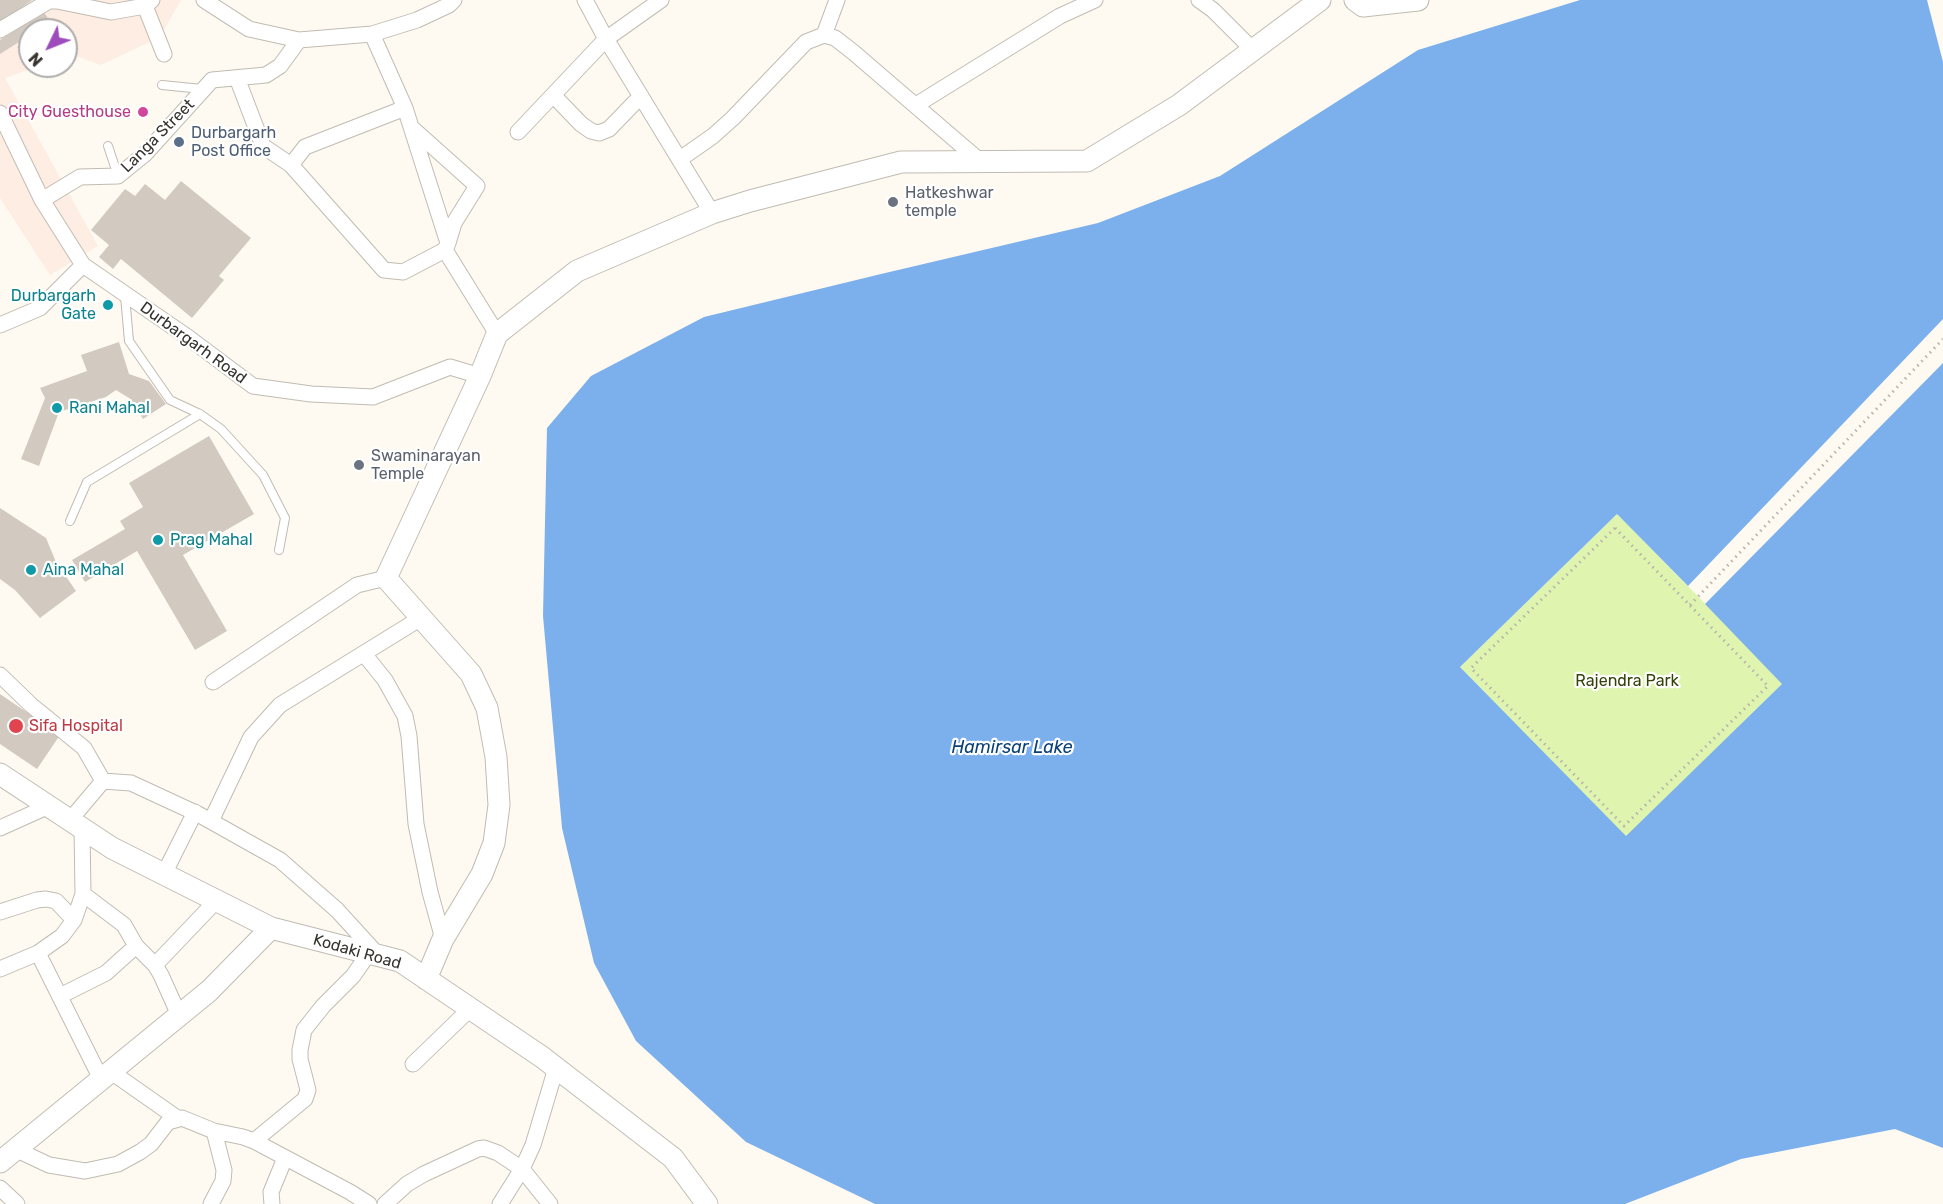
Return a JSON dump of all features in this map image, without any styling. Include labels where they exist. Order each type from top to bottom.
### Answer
[{"type":"street","points":[[204,0],[249,29],[299,40],[372,34],[417,20],[450,2]]},
{"type":"street","points":[[585,0],[606,39],[712,213]]},
{"type":"street","points":[[518,132],[606,39],[661,0]]},
{"type":"street","points":[[824,35],[837,0]]},
{"type":"street","points":[[916,105],[1060,16],[1095,0]]},
{"type":"street","points":[[1199,0],[1213,10],[1253,50]]},
{"type":"street","points":[[386,578],[480,376],[497,334],[577,271],[712,213],[901,162],[1087,161],[1179,105],[1320,0]]},
{"type":"street","points":[[1355,0],[1363,6],[1418,0]]},
{"type":"street","points":[[0,30],[49,1],[111,12],[148,3],[164,54]]},
{"type":"street","points":[[372,34],[405,108],[447,246],[497,334]]},
{"type":"street","points":[[680,159],[734,118],[806,42],[824,35],[835,38],[853,52],[980,161]]},
{"type":"street","name":"Langa Street","points":[[42,200],[80,177],[118,176],[145,154],[212,80],[266,75],[280,66],[299,40]]},
{"type":"street","points":[[237,78],[263,146],[291,165],[384,270],[402,272],[447,246],[454,223],[477,186],[410,126]]},
{"type":"street","points":[[553,95],[581,124],[599,133],[609,129],[641,96]]},
{"type":"street","points":[[291,165],[305,147],[405,108]]},
{"type":"street","name":"Durbargarh Road","points":[[0,113],[42,200],[83,265],[189,338],[253,386],[311,394],[373,397],[450,367],[480,376]]},
{"type":"street","points":[[0,325],[40,308],[83,265]]},
{"type":"street","points":[[386,578],[471,674],[487,708],[496,757],[499,805],[494,843],[482,874],[443,939],[426,979]]},
{"type":"street","points":[[213,682],[357,585],[386,578]]},
{"type":"street","points":[[212,821],[251,737],[280,705],[421,618]]},
{"type":"street","points":[[364,654],[385,680],[405,716],[409,736],[416,824],[430,892],[443,939]]},
{"type":"street","points":[[0,675],[84,748],[103,781]]},
{"type":"street","name":"Kodaki Road","points":[[0,774],[112,848],[271,928],[399,961],[556,1068],[673,1158],[707,1204]]},
{"type":"street","points":[[103,781],[131,783],[195,812],[280,860],[336,910],[373,954],[323,1006],[304,1030],[300,1059],[308,1090],[305,1099],[254,1141]]},
{"type":"street","points":[[2,964],[38,953],[62,936],[74,920],[83,894],[76,824],[103,781]]},
{"type":"street","points":[[0,828],[49,806]]},
{"type":"street","points":[[164,874],[195,812]]},
{"type":"street","points":[[83,894],[124,925],[136,946],[155,965],[178,1015]]},
{"type":"street","points":[[0,912],[46,899],[56,901],[74,920]]},
{"type":"street","points":[[155,965],[216,901]]},
{"type":"street","points":[[8,1156],[209,991],[271,928]]},
{"type":"street","points":[[60,996],[106,973],[136,946]]},
{"type":"street","points":[[38,953],[106,1075],[177,1119],[192,1121],[214,1131],[254,1141],[369,1204]]},
{"type":"street","points":[[413,1064],[470,1009]]},
{"type":"street","points":[[500,1204],[522,1169],[533,1145],[556,1068]]},
{"type":"street","points":[[8,1156],[84,1171],[118,1164],[151,1144],[168,1122],[177,1119]]},
{"type":"street","points":[[211,1204],[223,1181],[224,1170],[214,1131]]},
{"type":"street","points":[[385,1204],[407,1184],[478,1149],[490,1149],[522,1169],[550,1204]]},
{"type":"street","points":[[272,1204],[271,1192],[285,1158]]},
{"type":"street","points":[[0,1188],[15,1204]]},
{"type":"lane","points":[[162,85],[204,89]]},
{"type":"lane","points":[[108,146],[118,176]]},
{"type":"lane","points":[[125,294],[129,341],[170,400],[200,414],[220,429],[263,475],[285,518],[279,550]]},
{"type":"lane","points":[[70,522],[87,482],[200,414]]},
{"type":"path","points":[[1690,605],[1943,339]]},
{"type":"path","points":[[1616,528],[1690,605],[1768,686],[1624,825],[1471,668],[1616,528]]},
{"type":"shaded area","points":[[0,0],[181,0],[160,37],[101,65],[78,57],[78,18],[18,18],[18,73],[5,78],[98,246],[50,275],[0,198]]},
{"type":"green space","name":"Rajendra Park","points":[[1617,514],[1783,683],[1626,837],[1460,667]]},
{"type":"water","name":"Hamirsar Lake","points":[[1580,0],[1927,0],[1943,62],[1943,319],[1688,586],[1617,514],[1460,667],[1626,836],[1782,684],[1705,604],[1943,363],[1943,1148],[1895,1129],[1741,1159],[1625,1204],[875,1204],[746,1142],[636,1041],[594,963],[562,828],[543,616],[547,428],[591,376],[704,317],[1098,223],[1220,176],[1418,50]]},
{"type":"building","points":[[0,0],[32,0],[0,23]]},
{"type":"building","points":[[44,12],[48,18],[35,18]]},
{"type":"building","points":[[18,29],[18,43],[0,54],[0,40]]},
{"type":"building","points":[[181,181],[251,238],[219,276],[224,280],[192,318],[121,259],[113,269],[99,257],[109,245],[91,230],[125,189],[135,196],[145,184],[165,200]]},
{"type":"building","name":"Rani Mahal","points":[[119,342],[129,374],[149,381],[166,404],[143,419],[129,398],[116,390],[106,397],[59,412],[39,466],[21,459],[45,398],[40,388],[87,371],[81,355]]},
{"type":"building","name":"Prag Mahal","points":[[209,436],[254,514],[183,555],[227,631],[195,650],[137,551],[85,582],[72,560],[125,529],[120,521],[143,507],[129,483]]},
{"type":"building","name":"Aina Mahal","points":[[0,508],[46,538],[56,562],[76,591],[40,618],[15,590],[0,579]]},
{"type":"building","points":[[0,694],[60,735],[37,769],[0,744]]},
{"type":"place","name":"City Guesthouse","points":[[143,112]]},
{"type":"place","name":"Durbargarh Post Office","points":[[179,142]]},
{"type":"place","name":"Hatkeshwar temple","points":[[893,202]]},
{"type":"place","name":"Durbargarh Gate","points":[[108,305]]},
{"type":"place","name":"Rani Mahal","points":[[57,408]]},
{"type":"place","name":"Swaminarayan Temple","points":[[359,465]]},
{"type":"place","name":"Prag Mahal","points":[[158,540]]},
{"type":"place","name":"Aina Mahal","points":[[31,570]]},
{"type":"place","name":"Sifa Hospital","points":[[16,726]]}]
